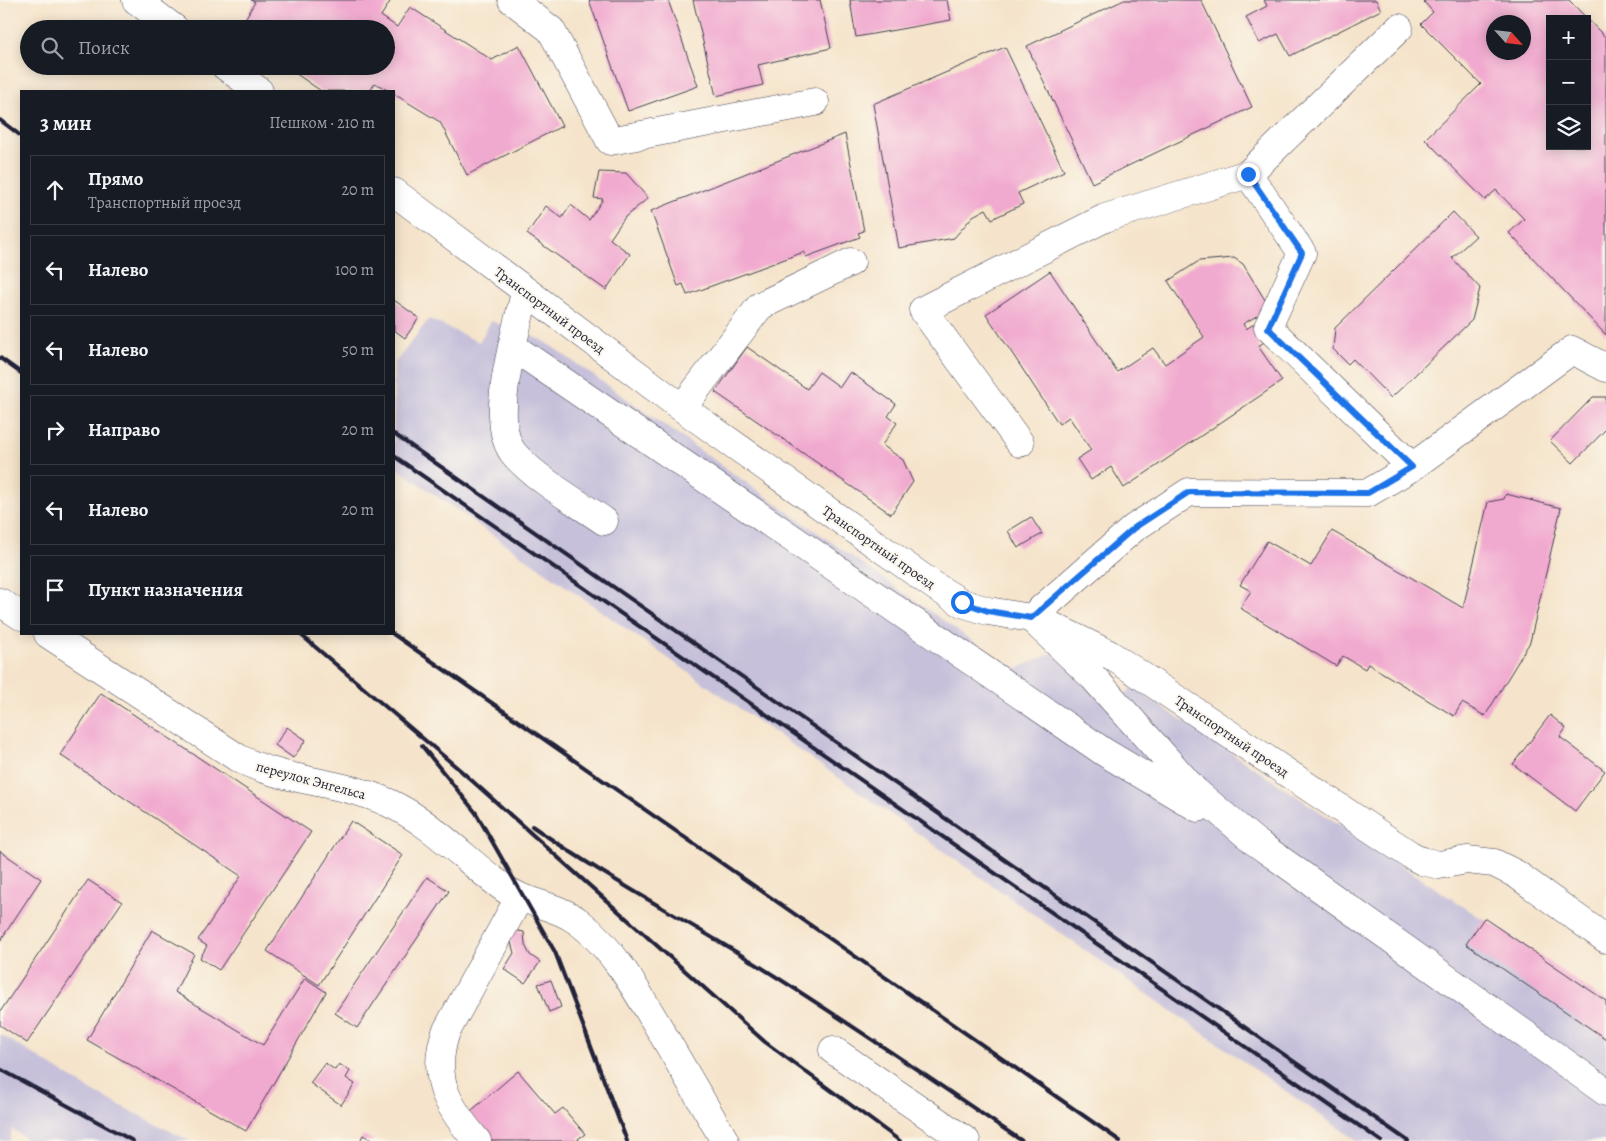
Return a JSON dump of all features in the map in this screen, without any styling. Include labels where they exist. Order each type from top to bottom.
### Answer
[{"type":"street","points":[[136,0],[163,20]]},
{"type":"street","points":[[512,0],[550,30],[610,141],[815,102]]},
{"type":"street","points":[[1020,443],[923,310],[1105,218],[1248,174],[1400,28]]},
{"type":"street","points":[[237,75],[258,90]]},
{"type":"street","points":[[1248,174],[1302,253],[1268,328],[1412,467]]},
{"type":"street","name":"Транспортный проезд","points":[[395,193],[682,408],[936,587],[962,602],[988,611],[1031,618],[1072,634],[1109,654],[1422,861],[1438,865],[1467,860],[1494,863],[1516,874],[1606,939]]},
{"type":"street","points":[[682,408],[760,306],[851,262]]},
{"type":"street","points":[[525,292],[504,384],[501,413],[514,454],[534,471],[604,521]]},
{"type":"street","points":[[513,347],[1104,752],[1254,841],[1606,1092]]},
{"type":"street","points":[[1254,841],[1196,791],[1093,677],[1031,618],[1134,528],[1189,492],[1368,493],[1412,467],[1572,350],[1606,368]]},
{"type":"street","points":[[0,602],[20,615]]},
{"type":"street","name":"переулок Энгельса","points":[[50,635],[238,758],[255,767],[295,779],[363,792],[416,817],[441,835],[502,887],[519,898],[557,910],[578,922],[620,964],[725,1141]]},
{"type":"street","points":[[477,1141],[456,1116],[447,1099],[440,1078],[442,1044],[446,1032],[519,898]]},
{"type":"street","points":[[833,1050],[966,1141]]},
{"type":"shaded area","points":[[429,319],[479,342],[491,321],[544,341],[1014,670],[1052,653],[1118,703],[1132,687],[1606,1001],[1606,1141],[1357,1141],[395,467],[395,363]]},
{"type":"shaded area","points":[[0,1034],[94,1092],[190,1141],[29,1141],[12,1129],[10,1141],[0,1141]]},
{"type":"building","points":[[251,0],[391,0],[381,16],[387,20],[244,20],[255,2]]},
{"type":"building","points":[[589,0],[668,0],[698,86],[628,111]]},
{"type":"building","points":[[693,0],[820,0],[831,48],[758,65],[763,85],[716,96]]},
{"type":"building","points":[[850,0],[947,0],[951,20],[856,37]]},
{"type":"building","points":[[1124,0],[1201,0],[1252,107],[1092,183],[1027,46]]},
{"type":"building","points":[[1264,0],[1376,0],[1381,10],[1290,56],[1278,34],[1259,43],[1246,17],[1267,6]]},
{"type":"building","points":[[1426,0],[1569,0],[1584,15],[1546,15],[1546,150],[1591,150],[1591,23],[1606,38],[1606,335],[1509,233],[1524,219],[1496,190],[1485,200],[1425,139],[1481,84],[1421,24],[1433,12],[1424,2]]},
{"type":"building","points":[[410,7],[492,60],[519,45],[562,126],[467,175],[440,122],[395,95],[395,90],[387,90],[375,83],[371,90],[320,90],[298,75],[395,75],[395,26],[397,27]]},
{"type":"building","points":[[1005,47],[1064,171],[1018,193],[1023,204],[992,219],[986,209],[973,216],[954,238],[899,248],[873,104]]},
{"type":"building","points":[[845,134],[864,231],[858,233],[860,237],[806,257],[804,252],[687,295],[683,284],[678,286],[651,211]]},
{"type":"building","points":[[599,172],[626,173],[648,198],[625,217],[610,239],[630,254],[606,290],[527,234],[546,206],[562,218],[571,205],[589,220],[603,199],[594,198]]},
{"type":"building","points":[[1453,212],[1476,236],[1452,258],[1480,288],[1472,320],[1391,398],[1353,359],[1348,364],[1333,349],[1335,328]]},
{"type":"building","points":[[1234,258],[1243,264],[1270,308],[1243,324],[1246,329],[1254,324],[1266,341],[1258,346],[1282,381],[1124,488],[1111,467],[1091,480],[1077,459],[1091,450],[1069,417],[1059,424],[986,314],[1050,271],[1117,372],[1153,348],[1165,364],[1204,337],[1168,281],[1199,261]]},
{"type":"building","points":[[395,301],[419,318],[405,338],[395,331]]},
{"type":"building","points":[[747,347],[807,389],[819,372],[840,387],[850,372],[896,404],[888,416],[897,423],[882,445],[903,460],[913,482],[891,514],[715,392]]},
{"type":"building","points":[[1593,397],[1606,397],[1606,429],[1573,463],[1550,441]]},
{"type":"building","points":[[1506,494],[1561,508],[1530,642],[1485,716],[1462,703],[1454,716],[1368,664],[1365,669],[1343,656],[1336,666],[1240,608],[1251,591],[1240,585],[1267,541],[1311,566],[1332,531],[1463,608],[1488,502],[1504,499]]},
{"type":"building","points":[[1031,517],[1042,534],[1018,548],[1008,531]]},
{"type":"building","points":[[101,693],[311,832],[219,970],[200,958],[207,946],[198,940],[241,876],[60,755]]},
{"type":"building","points":[[1550,715],[1566,728],[1560,737],[1605,771],[1575,811],[1513,764]]},
{"type":"building","points":[[287,727],[306,740],[293,758],[275,745]]},
{"type":"building","points":[[351,821],[403,855],[319,985],[267,951]]},
{"type":"building","points":[[0,851],[41,879],[0,941]]},
{"type":"building","points":[[427,877],[449,891],[357,1028],[335,1013]]},
{"type":"building","points":[[88,880],[122,902],[27,1043],[0,1025],[0,1012]]},
{"type":"building","points":[[1484,918],[1606,1001],[1606,1039],[1466,944]]},
{"type":"building","points":[[152,930],[194,954],[175,992],[263,1045],[305,978],[326,992],[246,1131],[87,1040]]},
{"type":"building","points":[[513,930],[524,932],[525,945],[530,955],[540,962],[525,983],[504,969],[514,953],[509,935]]},
{"type":"building","points":[[551,980],[561,1007],[549,1012],[538,984]]},
{"type":"building","points":[[325,1063],[335,1070],[339,1064],[350,1071],[346,1078],[355,1084],[341,1105],[310,1083]]},
{"type":"building","points":[[518,1071],[555,1114],[563,1108],[585,1134],[578,1139],[579,1141],[486,1141],[465,1116]]},
{"type":"building","points":[[363,1135],[374,1141],[360,1141]]},
{"type":"railway","points":[[0,120],[20,135]]},
{"type":"railway","points":[[0,358],[20,372]]},
{"type":"railway","points":[[395,435],[1408,1141]]},
{"type":"railway","points":[[395,457],[1381,1141]]},
{"type":"railway","points":[[301,635],[460,770],[765,1042],[900,1141]]},
{"type":"railway","points":[[394,635],[1120,1141]]},
{"type":"railway","points":[[422,746],[476,813],[555,952],[627,1141]]},
{"type":"railway","points":[[532,826],[785,983],[1022,1141]]},
{"type":"railway","points":[[0,1069],[133,1141]]},
{"type":"route","points":[[962,602],[988,611],[1031,618],[1134,528],[1189,492],[1368,493],[1412,467],[1268,328],[1302,253],[1248,174]]}]
